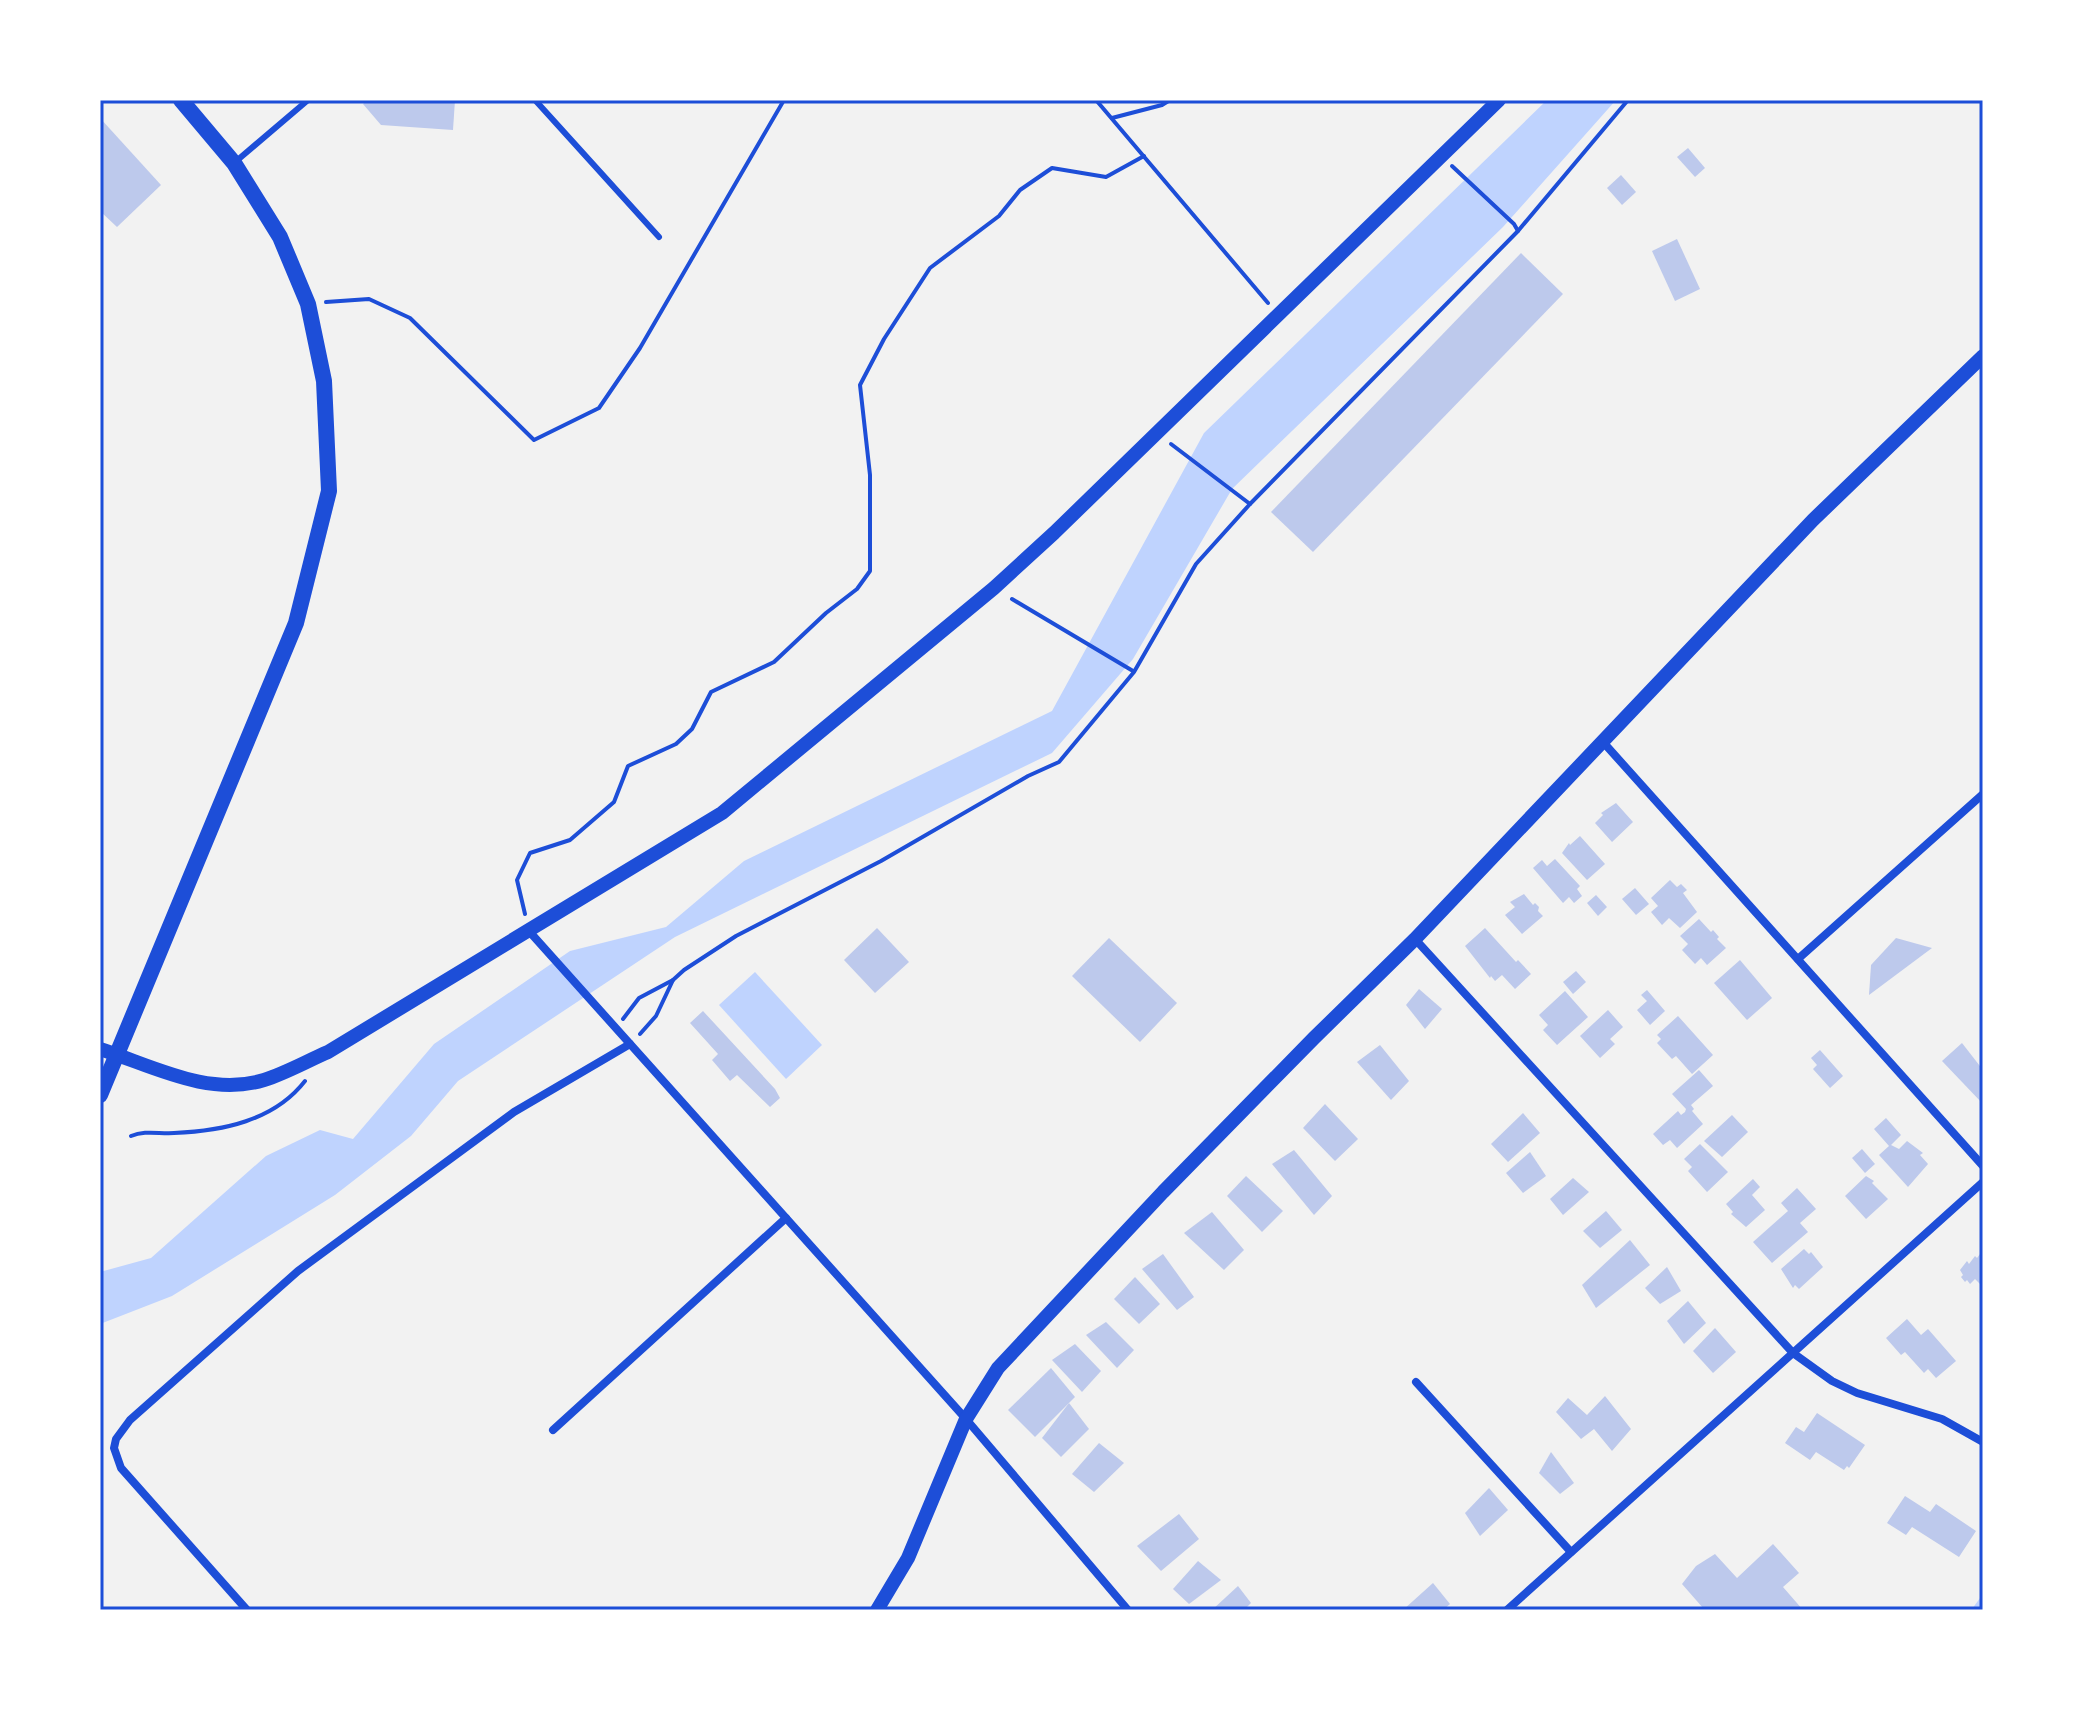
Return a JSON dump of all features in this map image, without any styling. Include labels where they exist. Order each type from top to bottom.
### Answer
[{"type":"main road","points":[[100,1095],[108,1052],[296,623],[329,491],[324,381],[308,304],[280,237],[234,163],[181,100]]},
{"type":"street","points":[[108,1052],[193,1081],[229,1086],[264,1080],[328,1052],[722,813],[994,588],[1499,100]]},
{"type":"street","points":[[877,1610],[908,1558],[966,1419],[998,1368],[1174,1181],[1415,939],[1813,520],[1983,356]]},
{"type":"street","points":[[1603,742],[1983,1166]]},
{"type":"street","points":[[1798,959],[1983,794]]},
{"type":"street","points":[[528,930],[966,1419],[1128,1610]]},
{"type":"street","points":[[1415,939],[1793,1353],[1832,1381],[1857,1393],[1942,1419],[1983,1442]]},
{"type":"street","points":[[247,1610],[121,1468],[114,1448],[116,1439],[130,1420],[298,1271],[514,1112],[630,1044]]},
{"type":"street","points":[[1507,1610],[1983,1182]]},
{"type":"street","points":[[553,1430],[786,1218]]},
{"type":"street","points":[[1416,1382],[1571,1552]]},
{"type":"lane","points":[[234,163],[308,100]]},
{"type":"lane","points":[[535,100],[659,237]]},
{"type":"path","points":[[308,304],[369,299],[410,318],[534,440],[599,408],[640,348],[784,100]]},
{"type":"path","points":[[1096,100],[1278,314]]},
{"type":"path","points":[[1112,118],[1162,105],[1170,100]]},
{"type":"path","points":[[631,1010],[639,998],[673,980],[736,936],[881,861],[1028,776],[1059,762],[1134,672],[1196,564],[1250,504],[1518,231],[1628,100]]},
{"type":"path","points":[[528,930],[517,880],[530,853],[570,840],[614,802],[628,766],[676,744],[692,729],[711,692],[774,662],[826,613],[857,589],[870,571],[870,475],[860,385],[884,339],[930,268],[999,216],[1020,190],[1052,168],[1106,177],[1144,156]]},
{"type":"path","points":[[1452,166],[1518,231]]},
{"type":"path","points":[[1171,444],[1250,504]]},
{"type":"path","points":[[1012,599],[1134,672]]},
{"type":"path","points":[[630,1044],[656,1016],[673,980]]},
{"type":"path","points":[[131,1136],[141,1132],[174,1133],[232,1127],[260,1116],[295,1095],[328,1052]]},
{"type":"water","points":[[1547,100],[1616,100],[1503,227],[1232,489],[1133,659],[1052,753],[675,937],[458,1081],[411,1136],[335,1195],[172,1296],[100,1324],[100,1272],[151,1258],[266,1156],[320,1130],[353,1139],[434,1044],[570,951],[666,927],[744,861],[1052,711],[1204,433]]},
{"type":"water","points":[[755,972],[822,1045],[786,1079],[719,1005]]},
{"type":"building","points":[[367,100],[455,100],[453,130],[381,125],[363,104]]},
{"type":"building","points":[[100,118],[161,185],[117,227],[100,211]]},
{"type":"building","points":[[1688,148],[1705,168],[1695,177],[1677,157]]},
{"type":"building","points":[[1621,175],[1636,192],[1622,205],[1607,188]]},
{"type":"building","points":[[1677,239],[1700,289],[1675,301],[1652,251]]},
{"type":"building","points":[[1521,253],[1563,294],[1313,552],[1271,512]]},
{"type":"building","points":[[1616,803],[1633,822],[1612,842],[1595,823],[1603,815],[1601,813]]},
{"type":"building","points":[[1580,836],[1605,864],[1587,880],[1562,853],[1569,843]]},
{"type":"building","points":[[1555,859],[1580,886],[1577,889],[1582,896],[1574,903],[1569,897],[1563,903],[1533,868],[1542,860],[1547,866]]},
{"type":"building","points":[[1670,880],[1677,887],[1681,884],[1687,890],[1683,893],[1697,912],[1680,928],[1669,918],[1662,925],[1651,912],[1658,906],[1651,898]]},
{"type":"building","points":[[1635,888],[1649,904],[1636,915],[1622,899]]},
{"type":"building","points":[[1524,894],[1533,905],[1535,903],[1539,907],[1538,911],[1543,916],[1522,934],[1505,915],[1515,907],[1510,902]]},
{"type":"building","points":[[1596,895],[1607,907],[1598,916],[1587,903]]},
{"type":"building","points":[[1699,919],[1711,932],[1713,930],[1726,948],[1707,965],[1701,958],[1695,964],[1682,950],[1688,944],[1680,936]]},
{"type":"building","points":[[877,928],[909,962],[875,993],[844,960]]},
{"type":"building","points":[[1485,928],[1531,974],[1515,989],[1502,975],[1495,981],[1490,978],[1465,946]]},
{"type":"building","points":[[1109,938],[1177,1003],[1140,1042],[1072,976]]},
{"type":"building","points":[[1896,938],[1932,948],[1869,995],[1871,965]]},
{"type":"building","points":[[1740,960],[1772,998],[1747,1020],[1714,983]]},
{"type":"building","points":[[1576,971],[1586,982],[1573,994],[1563,982]]},
{"type":"building","points":[[1419,989],[1442,1009],[1425,1029],[1406,1005]]},
{"type":"building","points":[[1647,990],[1665,1011],[1650,1025],[1637,1010],[1647,1001],[1641,995]]},
{"type":"building","points":[[1565,991],[1588,1017],[1557,1045],[1543,1030],[1548,1025],[1539,1015]]},
{"type":"building","points":[[1608,1010],[1623,1027],[1610,1039],[1615,1044],[1600,1058],[1580,1036]]},
{"type":"building","points":[[703,1011],[775,1089],[780,1098],[770,1107],[737,1075],[730,1081],[712,1060],[718,1054],[690,1023]]},
{"type":"building","points":[[1678,1016],[1713,1055],[1692,1074],[1676,1056],[1672,1059],[1657,1043],[1661,1039],[1657,1035]]},
{"type":"building","points":[[1962,1043],[1983,1070],[1983,1104],[1942,1061]]},
{"type":"building","points":[[1380,1045],[1409,1081],[1391,1100],[1357,1062]]},
{"type":"building","points":[[1820,1050],[1843,1076],[1830,1088],[1813,1069],[1817,1065],[1811,1058]]},
{"type":"building","points":[[1699,1070],[1713,1086],[1691,1105],[1703,1124],[1677,1148],[1670,1140],[1663,1145],[1653,1134],[1678,1111],[1681,1115],[1686,1109],[1672,1094]]},
{"type":"building","points":[[1325,1104],[1358,1139],[1335,1161],[1303,1128]]},
{"type":"building","points":[[1523,1113],[1540,1133],[1508,1162],[1491,1144]]},
{"type":"building","points":[[1732,1115],[1748,1132],[1722,1157],[1704,1141]]},
{"type":"building","points":[[1886,1118],[1901,1135],[1891,1145],[1899,1149],[1907,1141],[1923,1153],[1920,1155],[1928,1164],[1908,1187],[1879,1155],[1889,1146],[1874,1129]]},
{"type":"building","points":[[1700,1144],[1728,1172],[1707,1192],[1688,1171],[1692,1167],[1684,1159]]},
{"type":"building","points":[[1862,1149],[1875,1164],[1865,1173],[1852,1158]]},
{"type":"building","points":[[1294,1150],[1332,1196],[1314,1215],[1272,1164]]},
{"type":"building","points":[[1530,1152],[1546,1176],[1523,1193],[1506,1173]]},
{"type":"building","points":[[1246,1176],[1283,1211],[1262,1232],[1227,1196]]},
{"type":"building","points":[[1866,1176],[1888,1199],[1866,1219],[1845,1196]]},
{"type":"building","points":[[1573,1178],[1589,1192],[1563,1215],[1550,1199]]},
{"type":"building","points":[[1753,1179],[1760,1187],[1752,1195],[1765,1210],[1746,1227],[1731,1214],[1733,1212],[1726,1204]]},
{"type":"building","points":[[1797,1188],[1816,1209],[1800,1223],[1808,1232],[1772,1263],[1753,1242],[1788,1211],[1781,1203]]},
{"type":"building","points":[[1606,1211],[1622,1230],[1600,1248],[1583,1231]]},
{"type":"building","points":[[1212,1212],[1244,1250],[1224,1270],[1184,1233]]},
{"type":"building","points":[[1630,1240],[1650,1265],[1596,1308],[1582,1285]]},
{"type":"building","points":[[1804,1249],[1809,1254],[1811,1252],[1823,1267],[1799,1289],[1795,1285],[1793,1288],[1781,1269]]},
{"type":"building","points":[[1163,1254],[1194,1297],[1177,1310],[1142,1269]]},
{"type":"building","points":[[1980,1254],[1983,1257],[1983,1287],[1975,1279],[1970,1284],[1967,1280],[1965,1282],[1960,1270],[1967,1261],[1969,1264]]},
{"type":"building","points":[[1667,1267],[1681,1291],[1660,1304],[1645,1288]]},
{"type":"building","points":[[1135,1277],[1160,1304],[1139,1324],[1114,1299]]},
{"type":"building","points":[[1688,1301],[1706,1323],[1684,1344],[1667,1321]]},
{"type":"building","points":[[1907,1319],[1921,1335],[1928,1329],[1956,1361],[1936,1378],[1928,1369],[1924,1373],[1905,1352],[1901,1355],[1886,1338]]},
{"type":"building","points":[[1106,1322],[1134,1350],[1117,1368],[1086,1335]]},
{"type":"building","points":[[1715,1328],[1736,1352],[1713,1373],[1693,1351]]},
{"type":"building","points":[[1075,1344],[1101,1371],[1082,1392],[1052,1360]]},
{"type":"building","points":[[1051,1368],[1075,1397],[1035,1437],[1008,1410]]},
{"type":"building","points":[[1605,1396],[1631,1429],[1612,1451],[1594,1429],[1581,1439],[1556,1412],[1568,1398],[1587,1415]]},
{"type":"building","points":[[1069,1403],[1089,1429],[1061,1457],[1042,1438]]},
{"type":"building","points":[[1817,1413],[1865,1445],[1849,1468],[1847,1466],[1844,1470],[1816,1452],[1810,1460],[1785,1443],[1796,1427],[1804,1432]]},
{"type":"building","points":[[1099,1443],[1124,1463],[1094,1492],[1072,1474]]},
{"type":"building","points":[[1551,1452],[1574,1483],[1560,1494],[1539,1473]]},
{"type":"building","points":[[1489,1488],[1508,1510],[1480,1536],[1465,1513]]},
{"type":"building","points":[[1905,1496],[1930,1512],[1936,1504],[1976,1531],[1959,1557],[1912,1527],[1906,1535],[1887,1523]]},
{"type":"building","points":[[1179,1514],[1199,1539],[1161,1571],[1137,1546]]},
{"type":"building","points":[[1773,1544],[1799,1573],[1783,1587],[1803,1610],[1700,1610],[1703,1608],[1682,1584],[1696,1566],[1715,1554],[1737,1578]]},
{"type":"building","points":[[1198,1561],[1221,1580],[1189,1604],[1173,1589]]},
{"type":"building","points":[[1433,1583],[1450,1604],[1443,1610],[1403,1610]]},
{"type":"building","points":[[1238,1586],[1251,1603],[1244,1610],[1212,1610]]},
{"type":"waterway","points":[[1975,1610],[1983,1599]]}]
